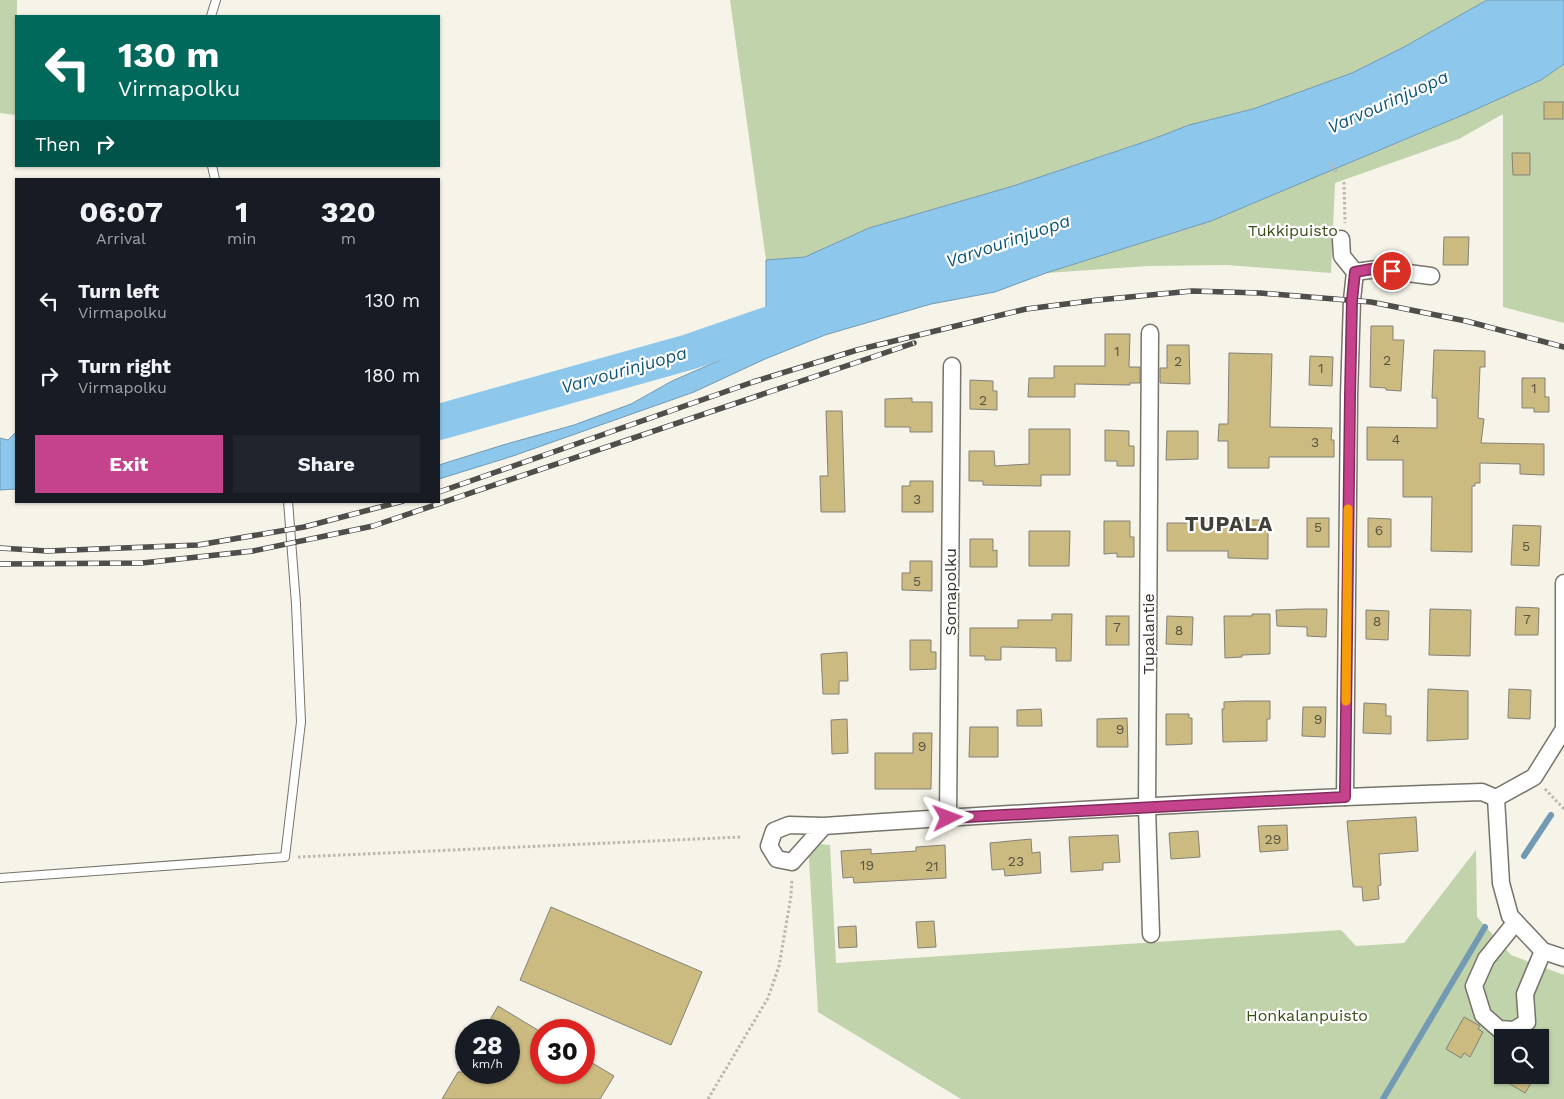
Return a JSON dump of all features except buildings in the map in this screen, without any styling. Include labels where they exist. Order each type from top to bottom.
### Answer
[{"type":"street","points":[[1341,239],[1342,256],[1355,272],[1352,300],[1350,396],[1345,797]]},
{"type":"street","points":[[1355,272],[1377,268],[1431,276]]},
{"type":"street","name":"Tupalantie","points":[[1150,333],[1147,808],[1151,934]]},
{"type":"street","name":"Somapolku","points":[[948,818],[952,366]]},
{"type":"street","points":[[1496,798],[1534,777],[1564,729],[1564,583]]},
{"type":"street","points":[[824,826],[792,862],[777,859],[769,846],[774,831],[789,824],[824,826],[1345,797],[1482,792],[1496,798]]},
{"type":"street","points":[[1496,798],[1501,883],[1510,916],[1543,951],[1564,958]]},
{"type":"street","points":[[1515,923],[1486,959],[1474,986],[1483,1015],[1500,1029],[1514,1030],[1527,1022],[1525,994],[1543,951]]},
{"type":"lane","points":[[212,15],[216,0]]},
{"type":"lane","points":[[0,878],[285,857],[300,722],[296,604],[288,503]]},
{"type":"path","points":[[1330,162],[1336,172]]},
{"type":"path","points":[[1341,239],[1345,223],[1344,182]]},
{"type":"path","points":[[1534,777],[1564,809]]},
{"type":"path","points":[[285,857],[741,837]]},
{"type":"path","points":[[708,1099],[768,998],[779,966],[791,896],[792,862]]},
{"type":"green space","points":[[0,0],[17,0],[17,15],[15,15],[15,115],[0,113]]},
{"type":"green space","points":[[730,0],[1487,0],[1404,47],[1352,73],[1253,109],[1189,125],[1013,186],[869,228],[805,257],[766,260]]},
{"type":"green space","name":"Tukkipuisto","points":[[1564,64],[1564,323],[1503,307],[1503,114],[1459,139],[1335,183],[1331,273],[1227,265],[1148,266],[1046,273],[1211,221],[1470,112],[1541,80]]},
{"type":"green space","name":"Honkalanpuisto","points":[[808,843],[830,845],[836,963],[1341,930],[1356,946],[1404,943],[1476,850],[1477,917],[1511,955],[1564,975],[1564,1099],[961,1099],[818,1012]]},
{"type":"water","points":[[1487,0],[1564,0],[1564,64],[1541,80],[1470,112],[1211,221],[1046,273],[995,292],[931,304],[825,335],[765,359],[694,392],[513,456],[440,479],[440,465],[574,425],[631,404],[672,381],[766,340],[766,260],[805,257],[869,228],[1013,186],[1189,125],[1253,109],[1352,73],[1404,47]]},
{"type":"water","points":[[15,433],[15,489],[0,490],[0,438],[8,440]]},
{"type":"waterway","name":"Varvourinjuopa","points":[[440,422],[689,352],[813,309]]},
{"type":"waterway","points":[[1524,856],[1551,815]]},
{"type":"waterway","points":[[1383,1099],[1485,927]]},
{"type":"railway","points":[[440,492],[753,382],[857,350],[1026,309],[1192,291],[1260,293],[1371,302],[1466,321],[1564,347]]},
{"type":"railway","points":[[0,564],[142,563],[253,551],[373,526],[914,343]]},
{"type":"railway","points":[[0,548],[47,551],[198,545],[304,527],[395,503]]},
{"type":"slow traffic","points":[[1346,701],[1348,509]]},
{"type":"district","name":"TUPALA","points":[[1229,524]]},
{"type":"route","points":[[948,818],[1345,797],[1352,300],[1355,272],[1377,268],[1392,271]]}]
